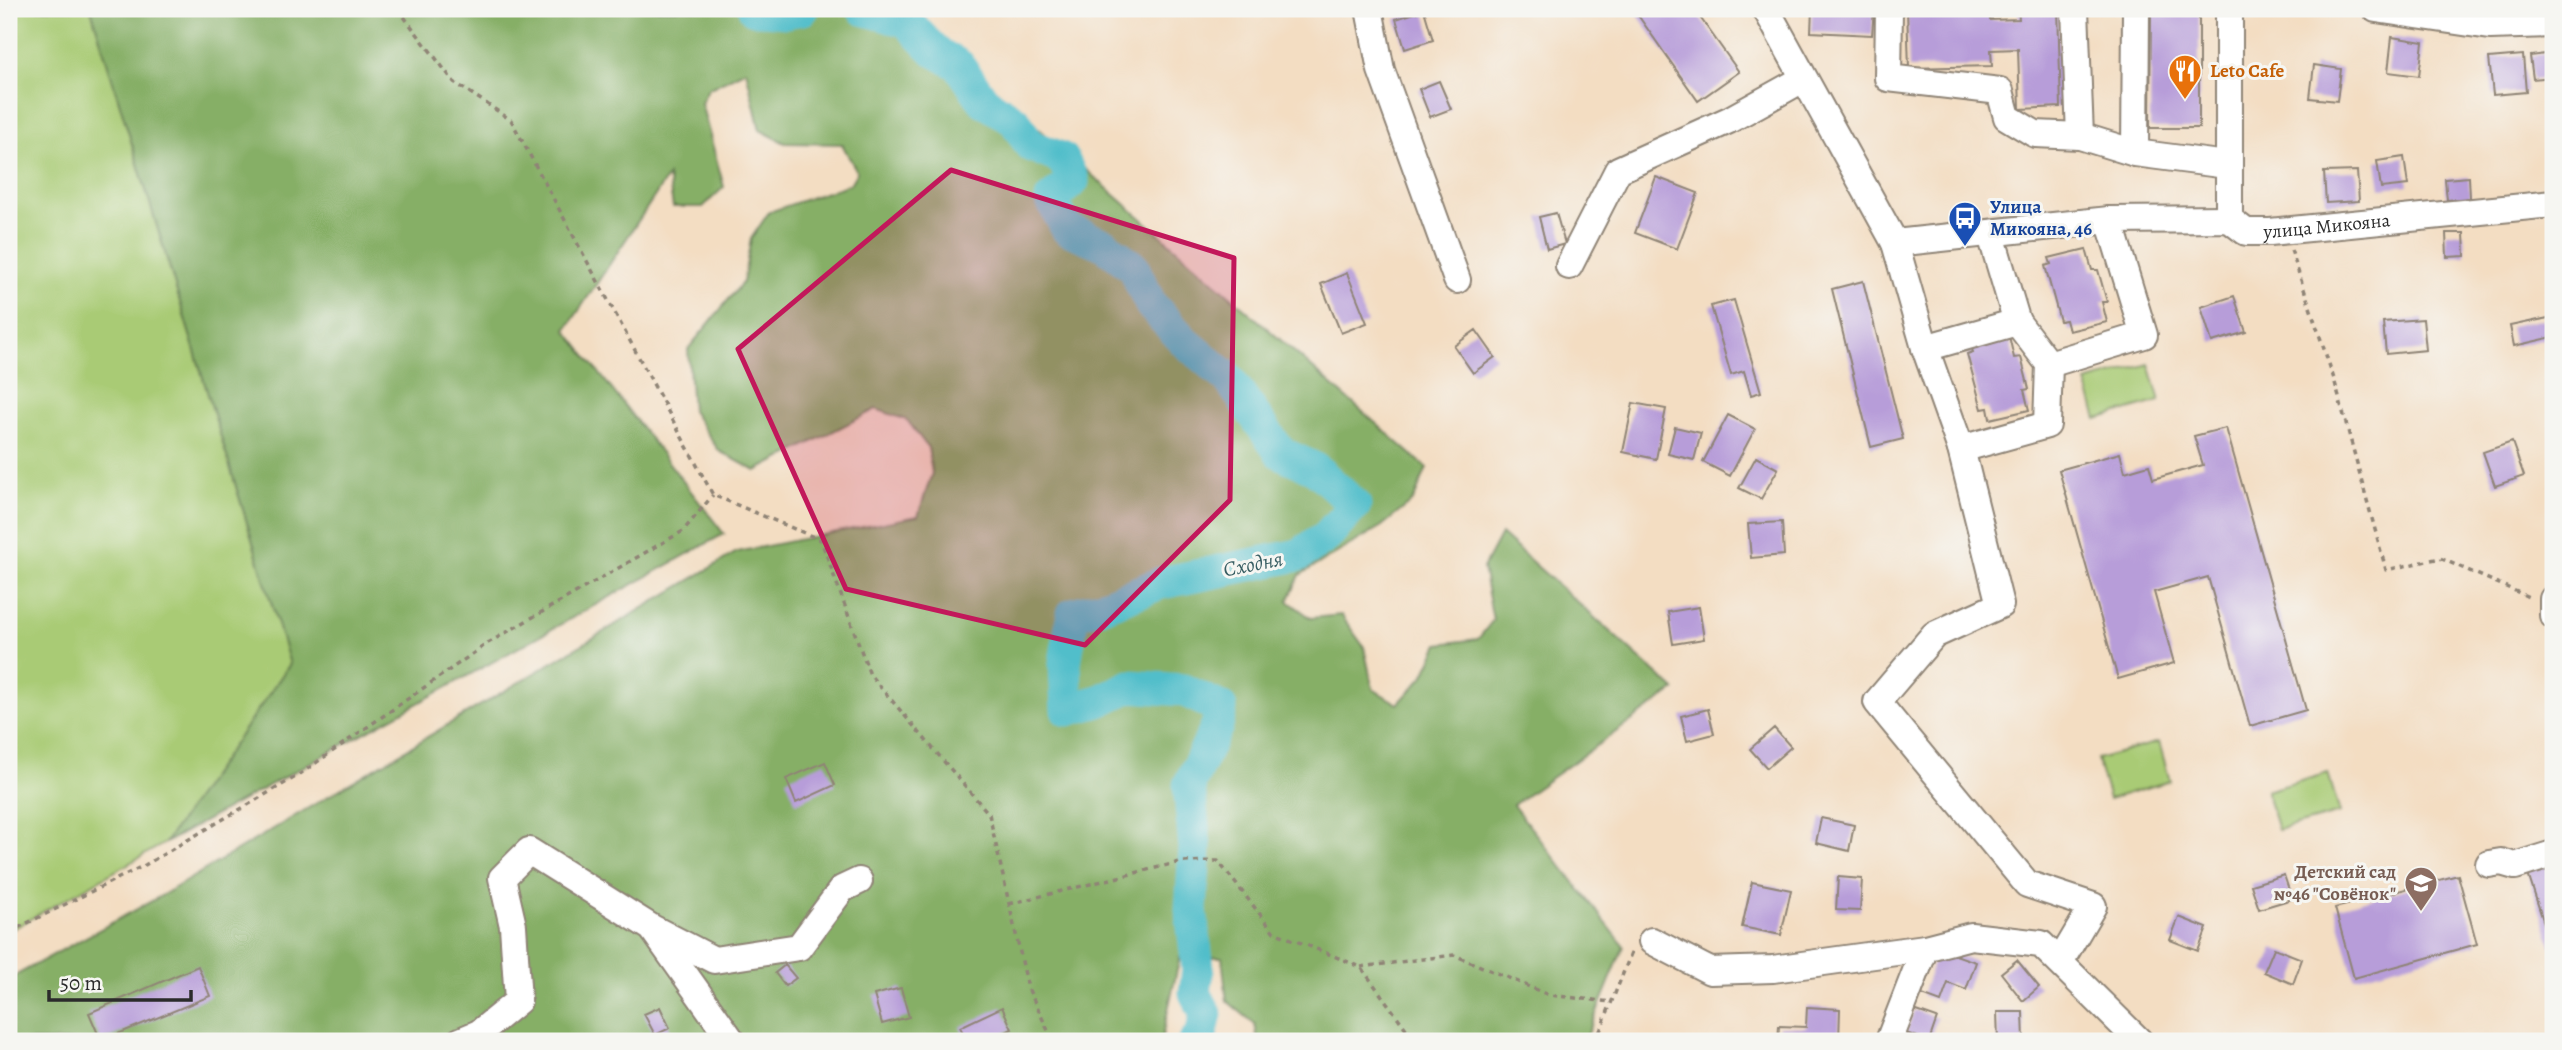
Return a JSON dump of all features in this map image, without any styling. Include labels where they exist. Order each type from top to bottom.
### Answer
[{"type":"street","points":[[1369,9],[1381,69],[1457,279]]},
{"type":"street","points":[[1766,9],[1895,243],[1925,348],[1961,449],[2000,606],[1934,635],[1877,702],[2027,884],[2092,906],[2060,962]]},
{"type":"street","points":[[1889,9],[1888,78],[2000,91],[2007,117],[2035,134],[2080,136],[2135,153],[2227,165]]},
{"type":"street","points":[[2075,9],[2080,136]]},
{"type":"street","points":[[2135,153],[2136,9]]},
{"type":"street","points":[[2229,9],[2229,219]]},
{"type":"street","points":[[2376,9],[2490,26],[2553,24]]},
{"type":"street","points":[[1569,266],[1618,170],[1728,120],[1803,79]]},
{"type":"street","name":"улица Микояна","points":[[1895,243],[1991,235],[2109,220],[2229,219],[2246,232],[2553,204]]},
{"type":"street","points":[[2049,364],[2144,335],[2109,220]]},
{"type":"street","points":[[1961,449],[2047,425],[2049,364],[2017,322],[1991,235]]},
{"type":"street","points":[[1925,348],[2017,322]]},
{"type":"street","points":[[460,1041],[479,1033],[518,1000],[513,926],[502,878],[529,851],[652,928],[714,960],[799,947],[842,889],[859,881]]},
{"type":"street","points":[[2489,864],[2501,862],[2515,866],[2553,854]]},
{"type":"street","points":[[652,928],[732,1041]]},
{"type":"street","points":[[1652,941],[1710,971],[1773,969],[1925,948],[1971,936],[2041,944],[2139,1041]]},
{"type":"street","points":[[1889,1041],[1925,948]]},
{"type":"path","points":[[398,9],[454,82],[511,120],[713,495],[821,540],[870,675],[989,814],[1028,988],[1053,1041]]},
{"type":"path","points":[[2284,230],[2334,379],[2386,570],[2440,558],[2553,607]]},
{"type":"path","points":[[9,932],[145,864],[298,776],[488,643],[683,531],[713,495]]},
{"type":"path","points":[[1009,904],[1180,862],[1217,861],[1274,932],[1361,967],[1454,955],[1549,995],[1611,1002]]},
{"type":"path","points":[[1596,1041],[1632,949],[1652,941]]},
{"type":"path","points":[[1361,967],[1415,1041]]},
{"type":"highlighted area","points":[[951,170],[1234,258],[1230,500],[1085,645],[846,589],[738,349]]},
{"type":"green space","points":[[9,9],[91,9],[290,664],[165,843],[9,931]]},
{"type":"green space","points":[[91,9],[902,9],[1427,468],[1413,501],[1382,526],[1300,575],[1288,601],[1311,618],[1341,615],[1364,647],[1373,689],[1398,704],[1423,677],[1439,644],[1478,639],[1493,620],[1483,568],[1501,534],[1675,690],[1513,805],[1624,946],[1585,1041],[1258,1041],[1255,1024],[1227,1001],[1222,957],[1180,957],[1161,1041],[9,1041],[9,979],[161,896],[737,552],[918,516],[932,473],[928,448],[907,420],[876,409],[756,471],[719,451],[692,411],[688,349],[743,282],[751,239],[769,212],[850,184],[857,172],[842,144],[785,143],[760,130],[746,70],[708,89],[701,103],[724,187],[703,207],[673,207],[668,176],[566,330],[724,534],[165,843],[290,664]]},
{"type":"green space","points":[[2149,364],[2160,401],[2097,419],[2086,382]]},
{"type":"green space","points":[[2159,742],[2170,781],[2109,799],[2097,759]]},
{"type":"green space","points":[[2328,773],[2340,813],[2278,830],[2266,791]]},
{"type":"building","points":[[1694,9],[1739,72],[1698,101],[1635,11]]},
{"type":"building","points":[[1812,9],[1874,9],[1872,35],[1811,32]]},
{"type":"building","points":[[1907,9],[1990,9],[1990,20],[2019,19],[2018,9],[2058,9],[2061,107],[2020,109],[2018,49],[1991,50],[1992,66],[1909,68]]},
{"type":"building","points":[[2151,9],[2199,9],[2199,128],[2150,128]]},
{"type":"building","points":[[1424,10],[1433,40],[1405,49],[1396,19]]},
{"type":"building","points":[[2392,37],[2423,42],[2419,76],[2388,72]]},
{"type":"building","points":[[2553,53],[2553,77],[2533,79],[2530,56]]},
{"type":"building","points":[[2523,55],[2526,92],[2493,95],[2489,58]]},
{"type":"building","points":[[2314,65],[2341,69],[2337,101],[2310,98]]},
{"type":"building","points":[[1439,81],[1451,109],[1430,117],[1419,89]]},
{"type":"building","points":[[2404,157],[2408,185],[2381,188],[2377,161]]},
{"type":"building","points":[[2357,171],[2359,201],[2326,203],[2324,172]]},
{"type":"building","points":[[1656,177],[1698,193],[1677,249],[1635,233]]},
{"type":"building","points":[[2469,177],[2470,198],[2447,200],[2445,179]]},
{"type":"building","points":[[1556,213],[1565,244],[1547,249],[1539,217]]},
{"type":"building","points":[[2446,233],[2464,233],[2465,256],[2447,257]]},
{"type":"building","points":[[2086,249],[2092,270],[2098,270],[2107,302],[2102,302],[2107,322],[2069,331],[2066,320],[2060,321],[2045,266],[2051,264],[2049,258]]},
{"type":"building","points":[[1347,273],[1367,323],[1341,333],[1321,284]]},
{"type":"building","points":[[1863,281],[1903,439],[1871,447],[1832,289]]},
{"type":"building","points":[[2234,296],[2246,332],[2212,342],[2201,307]]},
{"type":"building","points":[[1734,300],[1761,392],[1751,395],[1744,371],[1731,375],[1711,306]]},
{"type":"building","points":[[2553,317],[2553,337],[2514,346],[2510,326]]},
{"type":"building","points":[[2423,319],[2426,350],[2386,354],[2383,322]]},
{"type":"building","points":[[1476,330],[1495,357],[1473,373],[1454,346]]},
{"type":"building","points":[[2009,336],[2014,358],[2021,357],[2029,389],[2024,390],[2029,410],[1990,419],[1988,408],[1982,409],[1967,354],[1973,352],[1971,346]]},
{"type":"building","points":[[1633,403],[1666,409],[1656,459],[1623,452]]},
{"type":"building","points":[[1728,415],[1755,429],[1730,476],[1703,462]]},
{"type":"building","points":[[1675,427],[1701,433],[1694,460],[1668,454]]},
{"type":"building","points":[[2226,428],[2306,710],[2250,726],[2208,577],[2154,592],[2174,663],[2118,679],[2059,470],[2120,453],[2125,472],[2149,465],[2153,479],[2203,465],[2194,436]]},
{"type":"building","points":[[2512,442],[2524,476],[2495,486],[2483,452]]},
{"type":"building","points":[[1756,457],[1778,469],[1761,499],[1739,488]]},
{"type":"building","points":[[1782,522],[1784,555],[1751,558],[1748,524]]},
{"type":"building","points":[[1699,607],[1704,639],[1673,644],[1668,612]]},
{"type":"building","points":[[1708,709],[1714,734],[1687,741],[1681,716]]},
{"type":"building","points":[[1774,728],[1791,747],[1767,768],[1750,749]]},
{"type":"building","points":[[825,762],[835,785],[796,803],[786,779]]},
{"type":"building","points":[[1821,818],[1854,825],[1849,851],[1816,843]]},
{"type":"building","points":[[2553,862],[2553,951],[2527,871]]},
{"type":"building","points":[[2284,875],[2292,899],[2259,909],[2251,885]]},
{"type":"building","points":[[2458,875],[2477,944],[2354,978],[2335,908]]},
{"type":"building","points":[[1838,877],[1862,879],[1860,911],[1836,910]]},
{"type":"building","points":[[1752,882],[1791,890],[1781,935],[1742,927]]},
{"type":"building","points":[[2179,917],[2207,928],[2198,951],[2170,940]]},
{"type":"building","points":[[2274,948],[2302,959],[2293,984],[2264,972]]},
{"type":"building","points":[[1938,949],[1976,962],[1966,990],[1948,983],[1941,1002],[1922,995]]},
{"type":"building","points":[[2017,960],[2039,987],[2023,1001],[2001,973]]},
{"type":"building","points":[[785,965],[796,978],[785,986],[775,973]]},
{"type":"building","points":[[198,966],[210,996],[101,1041],[89,1013]]},
{"type":"building","points":[[901,988],[909,1017],[882,1024],[874,995]]},
{"type":"building","points":[[660,1007],[670,1028],[655,1035],[644,1014]]},
{"type":"building","points":[[1002,1007],[1012,1029],[988,1041],[967,1041],[960,1027]]},
{"type":"building","points":[[1807,1007],[1840,1009],[1839,1041],[1778,1041],[1779,1026],[1806,1027]]},
{"type":"building","points":[[1914,1010],[1937,1018],[1929,1041],[1906,1033]]},
{"type":"building","points":[[1997,1012],[2023,1012],[2024,1041],[1998,1041]]},
{"type":"waterway","name":"Сходня","points":[[754,9],[786,12],[803,9]]},
{"type":"waterway","name":"Сходня","points":[[863,9],[906,21],[936,52],[959,65],[984,101],[1015,121],[1030,145],[1063,159],[1073,181],[1051,199],[1067,229],[1105,245],[1133,267],[1151,305],[1185,342],[1228,378],[1281,453],[1316,469],[1355,505],[1326,537],[1299,555],[1161,583],[1106,605],[1073,614],[1065,663],[1067,710],[1099,701],[1130,686],[1183,690],[1221,708],[1217,726],[1189,785],[1195,848],[1191,910],[1198,969],[1195,993],[1206,1014],[1201,1035],[1195,1041]]},
{"type":"place","name":"Leto Cafe","points":[[2185,101]]},
{"type":"place","name":"Улица Микояна, 46","points":[[1965,248]]},
{"type":"place","name":"Детский сад №46 \"Совёнок\"","points":[[2421,913]]}]
